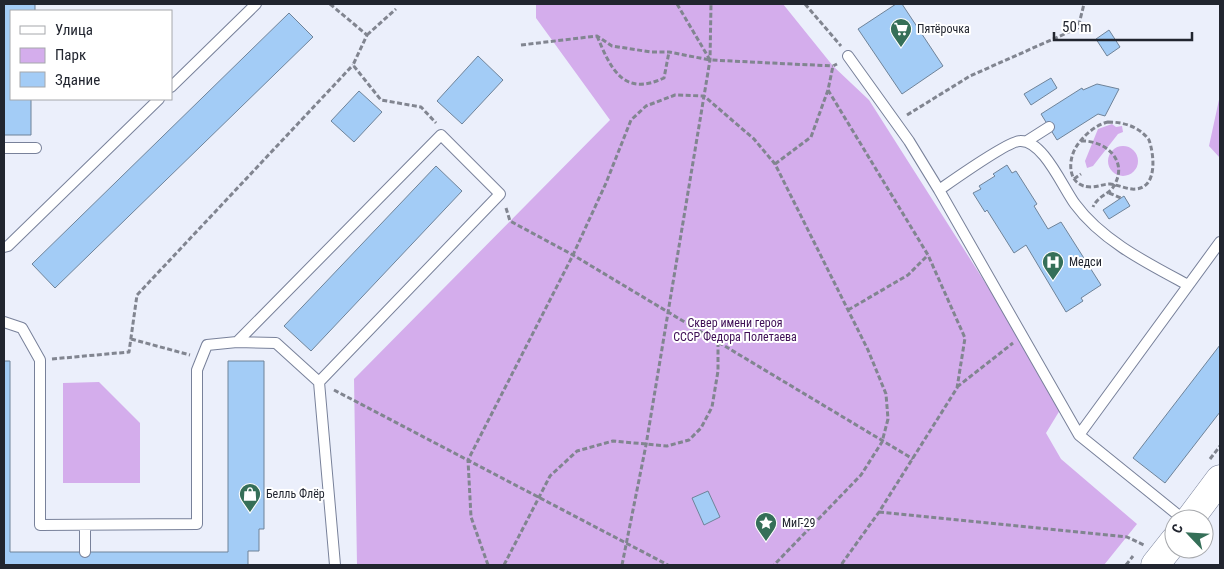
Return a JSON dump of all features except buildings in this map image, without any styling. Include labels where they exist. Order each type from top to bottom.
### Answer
[{"type":"main road","points":[[1198,509],[1220,479]]},
{"type":"main road","points":[[1149,555],[1164,547]]},
{"type":"lane","points":[[172,86],[256,4]]},
{"type":"lane","points":[[848,56],[895,122],[939,190],[1079,436],[1170,509]]},
{"type":"lane","points":[[4,247],[8,246],[158,100]]},
{"type":"lane","points":[[1027,142],[1049,127]]},
{"type":"lane","points":[[237,342],[441,135],[500,194],[319,382]]},
{"type":"lane","points":[[939,190],[1015,141],[1027,142],[1040,150],[1074,203],[1090,220],[1136,256],[1188,285]]},
{"type":"lane","points":[[4,148],[36,148]]},
{"type":"lane","points":[[1079,436],[1220,242]]},
{"type":"lane","points":[[4,322],[22,328],[40,360],[40,525],[197,524],[197,370],[207,345],[237,342],[276,343],[319,382],[335,565]]},
{"type":"lane","points":[[85,525],[85,552]]},
{"type":"path","points":[[330,4],[367,35]]},
{"type":"path","points":[[676,4],[710,60]]},
{"type":"path","points":[[622,565],[646,445],[710,60],[711,4]]},
{"type":"path","points":[[521,45],[597,36],[612,46],[651,52],[669,52],[710,60],[833,66],[848,56],[805,4]]},
{"type":"path","points":[[895,122],[970,76],[1078,28],[1084,4]]},
{"type":"path","points":[[40,360],[129,352],[137,296],[353,65],[367,35],[396,9]]},
{"type":"path","points":[[597,36],[609,66],[624,81],[650,84],[664,78],[669,52]]},
{"type":"path","points":[[353,65],[381,100],[421,107],[441,129]]},
{"type":"path","points":[[774,164],[811,137],[828,90],[833,66]]},
{"type":"path","points":[[828,90],[928,255],[965,338],[956,388]]},
{"type":"path","points":[[488,565],[471,517],[468,460],[573,254],[606,183],[631,120],[646,106],[674,95],[704,96],[754,139],[774,164],[868,350],[886,394],[888,419],[882,442],[860,475],[830,510],[774,565]]},
{"type":"path","points":[[1113,122],[1134,127],[1148,138],[1152,160],[1152,174],[1148,183],[1136,189],[1115,185],[1089,187],[1079,183],[1073,178],[1070,171],[1070,160],[1080,142],[1099,125],[1113,122]]},
{"type":"path","points":[[1080,142],[1101,144],[1115,156],[1119,169],[1115,185],[1108,193],[1095,202],[1090,220]]},
{"type":"path","points":[[1108,193],[1121,198]]},
{"type":"path","points":[[500,194],[510,221],[573,254],[913,459]]},
{"type":"path","points":[[848,310],[908,275],[928,255]]},
{"type":"path","points":[[841,565],[880,512],[956,388],[1019,337]]},
{"type":"path","points":[[131,339],[202,358]]},
{"type":"path","points":[[504,565],[550,476],[577,451],[613,441],[667,446],[689,440],[701,428],[712,408],[718,371],[718,342]]},
{"type":"path","points":[[319,382],[626,545],[668,565]]},
{"type":"path","points":[[880,512],[1127,536],[1149,555]]},
{"type":"green space","name":"Сквер имени героя СССР Федора Полетаева","points":[[536,4],[783,4],[833,66],[869,100],[1063,405],[1046,433],[1061,459],[1137,524],[1104,565],[357,565],[354,379],[610,120],[536,18]]},
{"type":"green space","points":[[1220,95],[1220,158],[1209,146]]},
{"type":"green space","points":[[1112,124],[1116,127],[1122,126],[1123,132],[1118,134],[1093,166],[1087,168],[1085,161],[1098,129]]},
{"type":"green space","points":[[1123,146],[1134,150],[1138,161],[1134,172],[1123,176],[1112,172],[1108,161],[1112,150]]},
{"type":"green space","points":[[99,382],[140,423],[140,483],[63,483],[63,383]]},
{"type":"place","name":"Пятёрочка","points":[[901,48]]},
{"type":"place","name":"Медси","points":[[1053,281]]},
{"type":"place","name":"Белль Флёр","points":[[250,513]]},
{"type":"place","name":"МиГ-29","points":[[766,542]]}]
